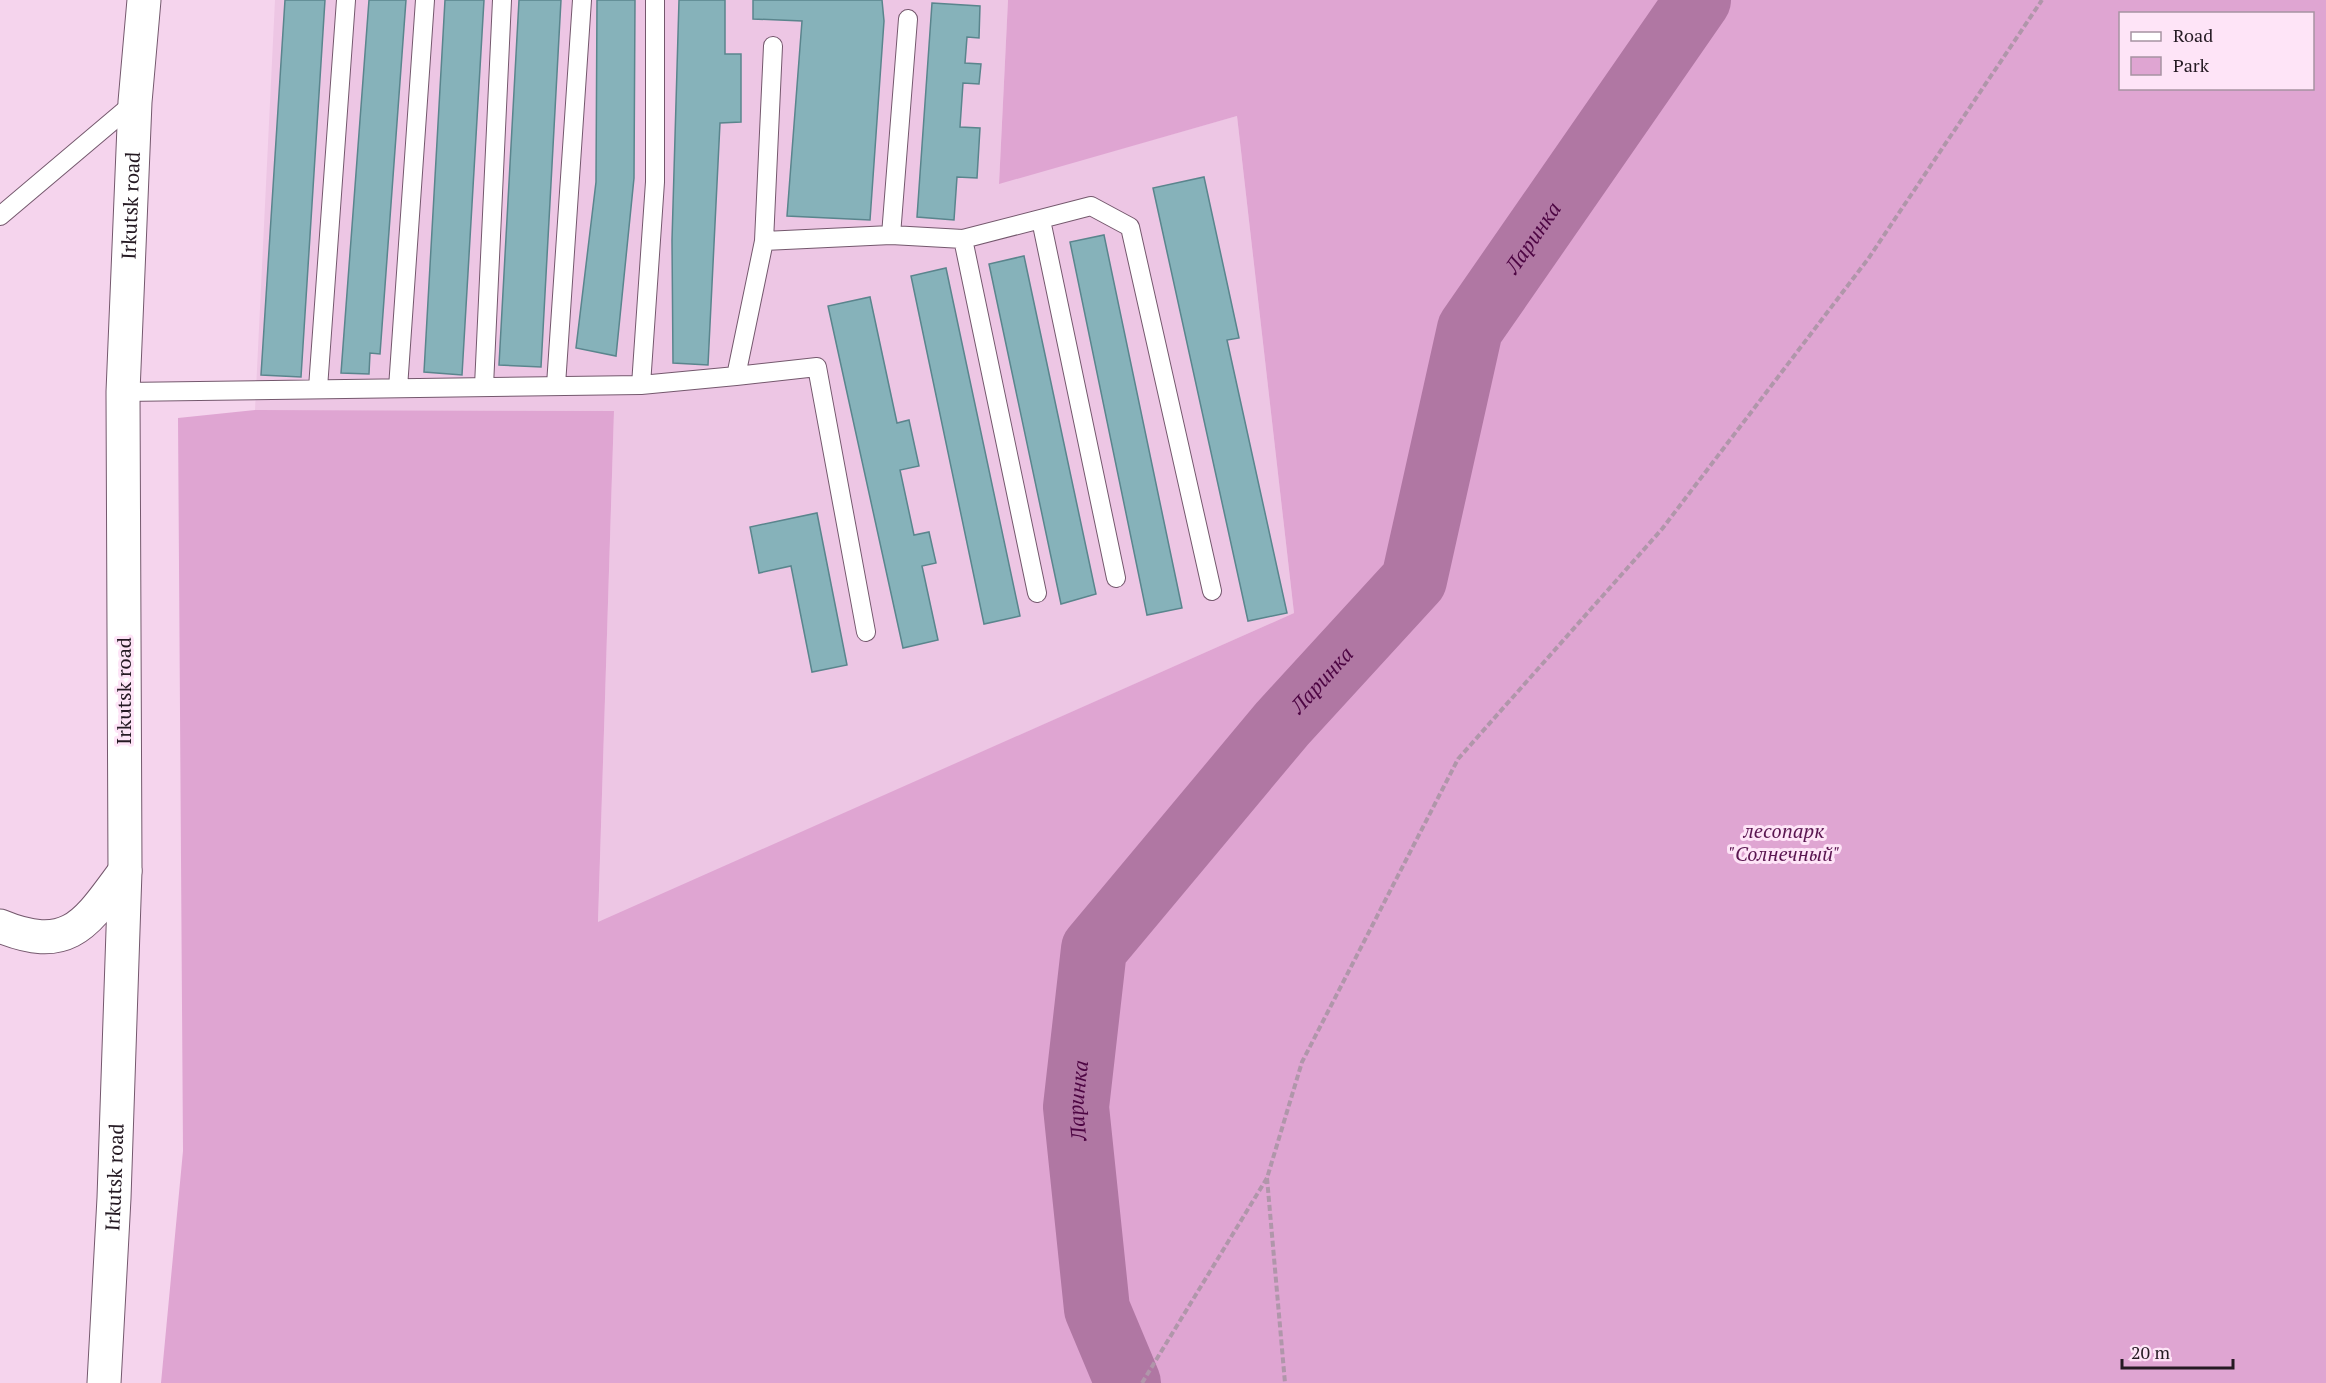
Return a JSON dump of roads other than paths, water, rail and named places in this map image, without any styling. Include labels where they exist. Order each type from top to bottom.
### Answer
[{"type":"main road","name":"Irkutsk road","points":[[104,1383],[114,1198],[124,871],[123,392],[135,102],[144,0]]},
{"type":"main road","points":[[0,926],[24,936],[63,935],[88,920],[124,871]]},
{"type":"lane","points":[[318,388],[346,0]]},
{"type":"lane","points":[[398,388],[425,0]]},
{"type":"lane","points":[[484,386],[502,0]]},
{"type":"lane","points":[[556,385],[582,0]]},
{"type":"lane","points":[[641,385],[655,182],[655,0]]},
{"type":"lane","points":[[891,235],[908,20]]},
{"type":"lane","points":[[736,376],[764,241],[773,46]]},
{"type":"lane","points":[[0,216],[135,102]]},
{"type":"lane","points":[[764,241],[891,235],[963,239],[1091,206],[1130,227],[1212,591]]},
{"type":"lane","points":[[1041,220],[1116,578]]},
{"type":"lane","points":[[963,239],[1037,593]]},
{"type":"lane","points":[[123,392],[641,385],[817,368],[866,632]]},
{"type":"waterway","name":"Ларинка","points":[[1128,1383],[1097,1309],[1076,1107],[1094,949],[1282,724],[1414,580],[1470,329],[1698,0]]},
{"type":"park label","name":"лесопарк \"Солнечный\"","points":[[1784,842]]}]
